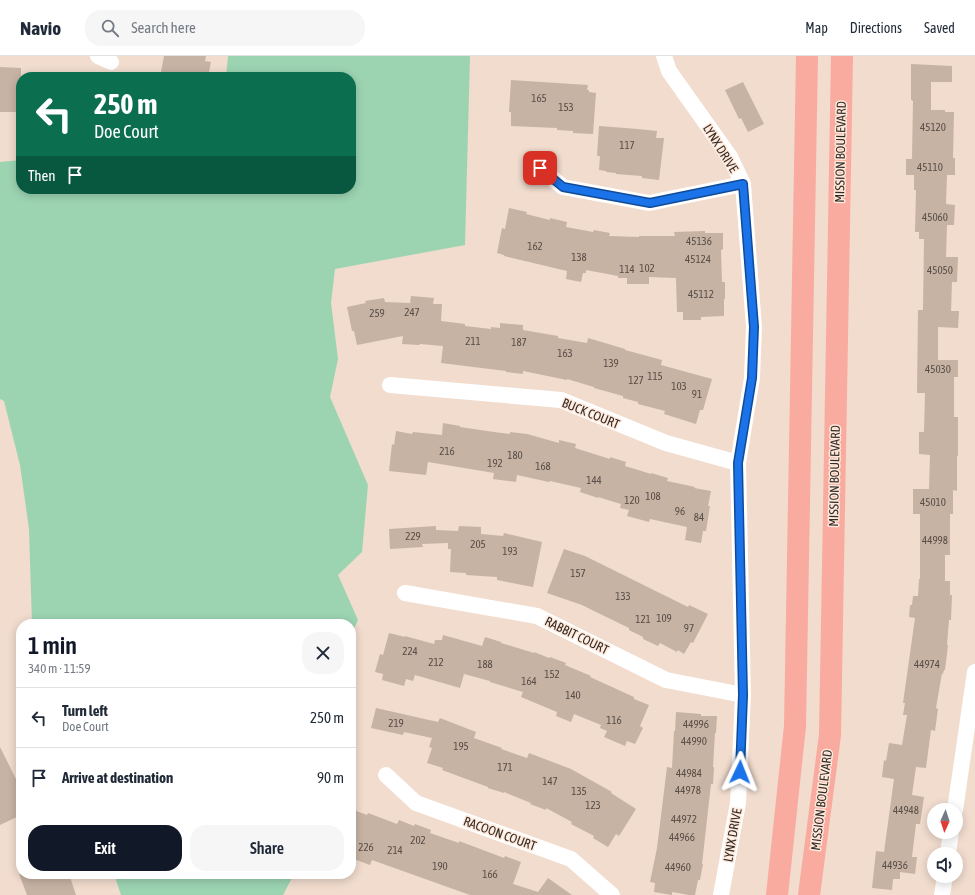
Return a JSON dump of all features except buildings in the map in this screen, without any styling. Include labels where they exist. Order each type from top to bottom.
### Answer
[{"type":"main road","points":[[777,895],[795,726],[807,56]]},
{"type":"main road","name":"MISSION BOULEVARD","points":[[809,895],[830,735],[842,56]]},
{"type":"street","name":"LYNX DRIVE","points":[[664,56],[669,71],[730,157],[743,184],[754,327],[752,378],[738,463],[743,695],[738,802],[721,895]]},
{"type":"street","points":[[540,168],[563,187],[650,203],[743,184]]},
{"type":"street","name":"BUCK COURT","points":[[390,385],[561,400],[666,443],[738,463]]},
{"type":"street","name":"RABBIT COURT","points":[[405,593],[537,616],[666,680],[743,695]]},
{"type":"street","points":[[957,803],[968,764],[975,672]]},
{"type":"street","name":"RACOON COURT","points":[[386,774],[416,804],[571,859],[612,895]]},
{"type":"street","points":[[942,895],[944,883]]},
{"type":"green space","points":[[228,56],[470,56],[465,245],[335,269],[331,303],[338,359],[330,397],[368,485],[362,552],[338,575],[358,620],[356,624],[356,619],[32,619],[29,529],[20,465],[4,401],[0,399],[0,162],[16,160],[16,194],[356,194],[356,72],[226,72]]},
{"type":"green space","points":[[116,879],[291,879],[283,895],[121,895]]},
{"type":"route","points":[[540,168],[563,187],[650,203],[743,184],[754,327],[752,378],[738,463],[743,695],[740,772]]}]
